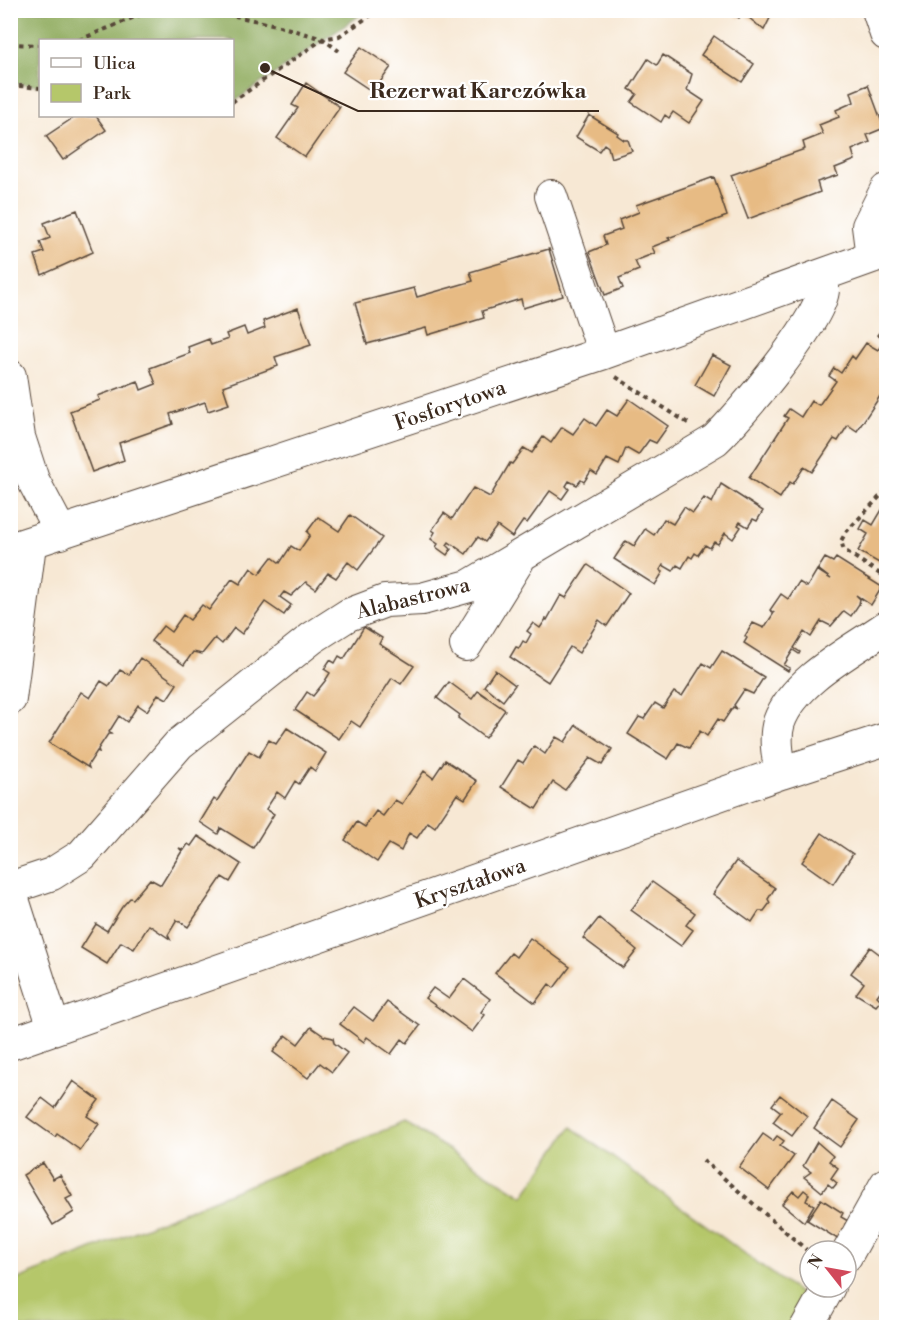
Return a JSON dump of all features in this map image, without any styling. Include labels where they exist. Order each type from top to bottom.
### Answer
[{"type":"street","points":[[878,10],[886,34]]},
{"type":"street","points":[[879,255],[868,226],[886,190]]},
{"type":"street","points":[[551,196],[608,363]]},
{"type":"street","name":"Fosforytowa","points":[[20,547],[608,363],[879,255]]},
{"type":"street","name":"Alabastrowa","points":[[10,889],[52,874],[81,855],[179,744],[276,666],[348,615],[386,601],[422,599],[448,594],[490,576],[715,440],[743,409],[809,321],[823,291],[822,276]]},
{"type":"street","points":[[10,376],[19,437],[33,480],[61,533]]},
{"type":"street","points":[[10,699],[20,547]]},
{"type":"street","points":[[466,645],[520,558]]},
{"type":"street","points":[[781,773],[777,745],[779,723],[786,708],[805,684],[886,627]]},
{"type":"street","name":"Kryształowa","points":[[10,1044],[781,773],[886,739]]},
{"type":"street","points":[[10,889],[54,1028]]},
{"type":"street","points":[[855,1239],[886,1184]]},
{"type":"street","points":[[806,1328],[822,1299]]},
{"type":"path","points":[[81,39],[152,10]]},
{"type":"path","points":[[208,10],[276,25],[323,39],[339,51]]},
{"type":"path","points":[[234,101],[323,39],[339,36],[379,10]]},
{"type":"path","points":[[10,44],[39,45]]},
{"type":"path","points":[[10,86],[39,88]]},
{"type":"path","points":[[608,363],[715,440]]},
{"type":"path","points":[[886,490],[846,532],[841,541],[844,550],[886,578]]},
{"type":"path","points":[[703,1160],[798,1243]]},
{"type":"green space","points":[[11,10],[366,11],[235,101],[234,39],[39,39],[39,86],[11,83]]},
{"type":"green space","points":[[404,1122],[523,1196],[571,1127],[798,1292],[798,1299],[810,1301],[795,1328],[11,1328],[11,1282]]},
{"type":"building","points":[[727,10],[774,10],[764,30],[743,13],[739,18]]},
{"type":"building","points":[[714,36],[754,64],[742,82],[701,55]]},
{"type":"building","points":[[361,47],[391,67],[373,92],[343,72]]},
{"type":"building","points":[[663,55],[692,74],[687,90],[704,101],[689,123],[673,112],[669,118],[665,115],[661,122],[631,102],[637,94],[629,89],[648,59],[657,65]]},
{"type":"building","points":[[306,83],[340,107],[305,157],[277,138],[298,108],[292,105]]},
{"type":"building","points":[[868,85],[884,128],[867,135],[870,142],[852,150],[855,160],[835,168],[838,175],[817,182],[820,192],[748,219],[731,175],[805,149],[803,142],[823,134],[819,125],[839,117],[836,110],[854,102],[851,92]]},
{"type":"building","points":[[589,115],[618,133],[617,135],[624,140],[628,140],[632,151],[611,158],[608,147],[604,144],[599,151],[576,137]]},
{"type":"building","points":[[74,117],[97,117],[106,130],[63,160],[46,136]]},
{"type":"building","points":[[714,177],[727,216],[668,238],[670,240],[652,247],[655,253],[635,261],[639,270],[619,278],[623,288],[605,295],[589,252],[606,245],[603,236],[622,229],[619,220],[639,212],[636,205]]},
{"type":"building","points":[[77,210],[93,252],[42,275],[35,255],[44,252],[40,242],[50,238],[44,223]]},
{"type":"building","points":[[549,249],[563,296],[523,308],[521,299],[482,311],[484,318],[428,335],[426,328],[367,344],[355,303],[414,288],[417,297],[473,281],[470,272]]},
{"type":"building","points":[[298,308],[311,345],[275,357],[278,366],[223,386],[229,404],[208,411],[205,402],[170,414],[173,424],[119,443],[124,460],[92,472],[70,411],[100,400],[98,396],[138,381],[141,390],[156,384],[150,368],[190,353],[188,347],[209,339],[211,345],[228,339],[226,334],[244,327],[247,335],[265,328],[263,321]]},
{"type":"building","points":[[882,329],[886,332],[886,387],[857,431],[848,425],[838,441],[834,439],[812,472],[804,467],[793,484],[790,482],[780,498],[749,478],[788,418],[784,416],[789,409],[801,417],[811,401],[819,405],[836,381],[829,376],[834,368],[841,373],[852,356],[855,359],[866,343],[878,350],[885,340],[877,335]]},
{"type":"building","points":[[712,355],[731,365],[714,396],[695,385]]},
{"type":"building","points":[[629,399],[668,426],[656,443],[649,440],[638,455],[626,448],[619,465],[607,459],[597,475],[591,471],[584,482],[581,480],[577,485],[569,481],[566,486],[569,489],[562,499],[550,491],[527,523],[523,521],[512,537],[497,526],[485,542],[478,537],[466,554],[449,542],[447,545],[451,549],[447,555],[436,547],[438,544],[431,539],[435,532],[432,530],[444,513],[452,519],[473,488],[490,497],[510,463],[512,464],[524,448],[532,453],[543,437],[551,443],[562,427],[573,434],[585,418],[596,426],[607,410],[617,416]]},
{"type":"building","points":[[721,484],[763,511],[757,521],[753,519],[748,527],[740,522],[738,525],[741,527],[733,539],[725,533],[718,544],[714,542],[710,548],[705,545],[698,555],[695,553],[692,558],[689,556],[682,568],[677,565],[673,571],[663,565],[660,570],[663,572],[655,585],[614,559],[626,541],[634,546],[645,529],[654,535],[664,519],[673,524],[684,507],[693,513],[704,498],[712,503]]},
{"type":"building","points":[[883,508],[886,510],[886,567],[858,551],[868,534],[860,529],[865,520],[873,525]]},
{"type":"building","points":[[350,515],[382,538],[358,570],[348,562],[336,578],[328,573],[316,589],[306,582],[291,596],[284,592],[280,597],[291,605],[284,615],[265,602],[242,634],[234,628],[222,644],[215,638],[202,654],[193,652],[184,665],[151,641],[163,626],[171,632],[183,615],[190,620],[202,605],[209,610],[232,579],[240,584],[251,568],[259,574],[272,557],[280,563],[291,546],[299,551],[310,535],[307,532],[318,517],[339,531]]},
{"type":"building","points":[[825,558],[833,562],[836,558],[882,587],[871,605],[856,595],[860,599],[859,604],[851,616],[844,611],[831,626],[821,621],[811,637],[804,632],[794,648],[800,652],[799,654],[793,650],[784,665],[790,668],[788,671],[744,643],[747,638],[745,636],[753,623],[764,628],[774,613],[770,610],[781,594],[788,599],[799,582],[807,587],[817,570],[831,579],[818,569]]},
{"type":"building","points":[[588,565],[629,593],[607,626],[599,620],[579,653],[570,647],[548,682],[510,657],[516,647],[519,648],[523,641],[526,643],[531,634],[527,631],[533,623],[540,628],[561,595],[566,598]]},
{"type":"building","points":[[364,627],[382,638],[379,644],[414,666],[401,684],[392,678],[360,727],[351,721],[339,739],[295,710],[307,692],[313,696],[325,681],[330,673],[324,669],[330,660],[335,663],[339,656],[344,659]]},
{"type":"building","points":[[722,651],[764,677],[753,694],[744,690],[734,705],[737,709],[733,707],[723,722],[718,719],[707,736],[700,731],[689,748],[678,743],[668,759],[628,734],[639,717],[644,719],[655,703],[663,708],[674,692],[682,696],[703,663],[711,668]]},
{"type":"building","points":[[140,658],[177,684],[167,699],[158,694],[147,711],[138,705],[127,722],[119,716],[109,732],[111,734],[108,734],[98,749],[99,752],[97,751],[88,765],[89,768],[49,743],[81,692],[90,698],[101,681],[109,686],[120,670],[129,675]]},
{"type":"building","points":[[495,670],[515,685],[503,701],[484,686]]},
{"type":"building","points":[[449,682],[472,699],[478,691],[505,710],[485,738],[458,718],[460,715],[437,698]]},
{"type":"building","points":[[576,725],[612,749],[602,765],[590,758],[565,790],[553,782],[536,809],[501,787],[518,760],[523,763],[534,746],[545,754],[556,737],[565,742]]},
{"type":"building","points":[[287,728],[326,753],[315,771],[310,767],[299,784],[295,781],[285,798],[277,792],[266,809],[274,814],[253,848],[221,828],[218,834],[200,822],[214,799],[217,801],[249,751],[259,757],[269,740],[276,744]]},
{"type":"building","points":[[445,760],[477,781],[465,799],[457,794],[435,827],[428,822],[417,838],[409,833],[401,851],[389,844],[377,862],[345,840],[357,822],[365,827],[376,811],[383,816],[395,800],[402,804],[424,771],[433,778]]},
{"type":"building","points":[[822,833],[853,854],[833,884],[802,862]]},
{"type":"building","points":[[198,836],[241,864],[230,882],[222,877],[188,927],[177,920],[168,935],[170,939],[149,925],[134,949],[121,942],[107,964],[81,948],[96,924],[107,931],[122,907],[130,898],[133,899],[150,879],[161,885],[182,851],[179,848],[184,850],[188,844],[191,846]]},
{"type":"building","points":[[736,861],[775,888],[768,899],[770,903],[764,911],[759,911],[752,922],[713,894]]},
{"type":"building","points":[[652,882],[695,913],[686,925],[693,930],[681,946],[631,910]]},
{"type":"building","points":[[599,918],[637,950],[623,968],[583,938]]},
{"type":"building","points":[[530,938],[570,967],[554,988],[549,984],[535,1003],[495,973],[511,953],[516,957]]},
{"type":"building","points":[[870,947],[886,959],[886,983],[877,996],[881,1000],[876,1006],[856,994],[864,983],[851,973]]},
{"type":"building","points":[[464,979],[490,999],[481,1012],[485,1015],[472,1032],[425,998],[433,988],[449,999]]},
{"type":"building","points":[[387,1002],[420,1026],[407,1043],[402,1039],[391,1054],[367,1037],[364,1042],[340,1024],[354,1007],[373,1021]]},
{"type":"building","points":[[311,1027],[324,1036],[333,1038],[334,1043],[347,1053],[332,1072],[320,1063],[308,1078],[273,1052],[286,1035],[298,1044]]},
{"type":"building","points":[[73,1081],[99,1100],[87,1116],[99,1124],[80,1150],[57,1134],[55,1137],[27,1117],[42,1098],[55,1108]]},
{"type":"building","points":[[780,1095],[807,1116],[792,1136],[773,1122],[781,1112],[772,1105]]},
{"type":"building","points":[[832,1101],[859,1120],[840,1147],[814,1128]]},
{"type":"building","points":[[763,1134],[773,1141],[777,1136],[784,1141],[780,1146],[794,1156],[769,1190],[739,1167]]},
{"type":"building","points":[[817,1142],[833,1156],[829,1161],[838,1168],[831,1178],[837,1183],[833,1188],[828,1184],[822,1192],[804,1177],[811,1172],[803,1166]]},
{"type":"building","points":[[43,1163],[53,1179],[60,1175],[72,1196],[66,1199],[74,1212],[53,1225],[23,1175]]},
{"type":"building","points":[[804,1190],[809,1194],[806,1201],[814,1205],[804,1222],[782,1204],[793,1191],[799,1196]]},
{"type":"building","points":[[821,1199],[843,1213],[841,1217],[848,1221],[845,1224],[853,1228],[846,1239],[838,1239],[807,1220]]},
{"type":"place","name":"Rezerwat Karczówka","points":[[265,68]]}]
